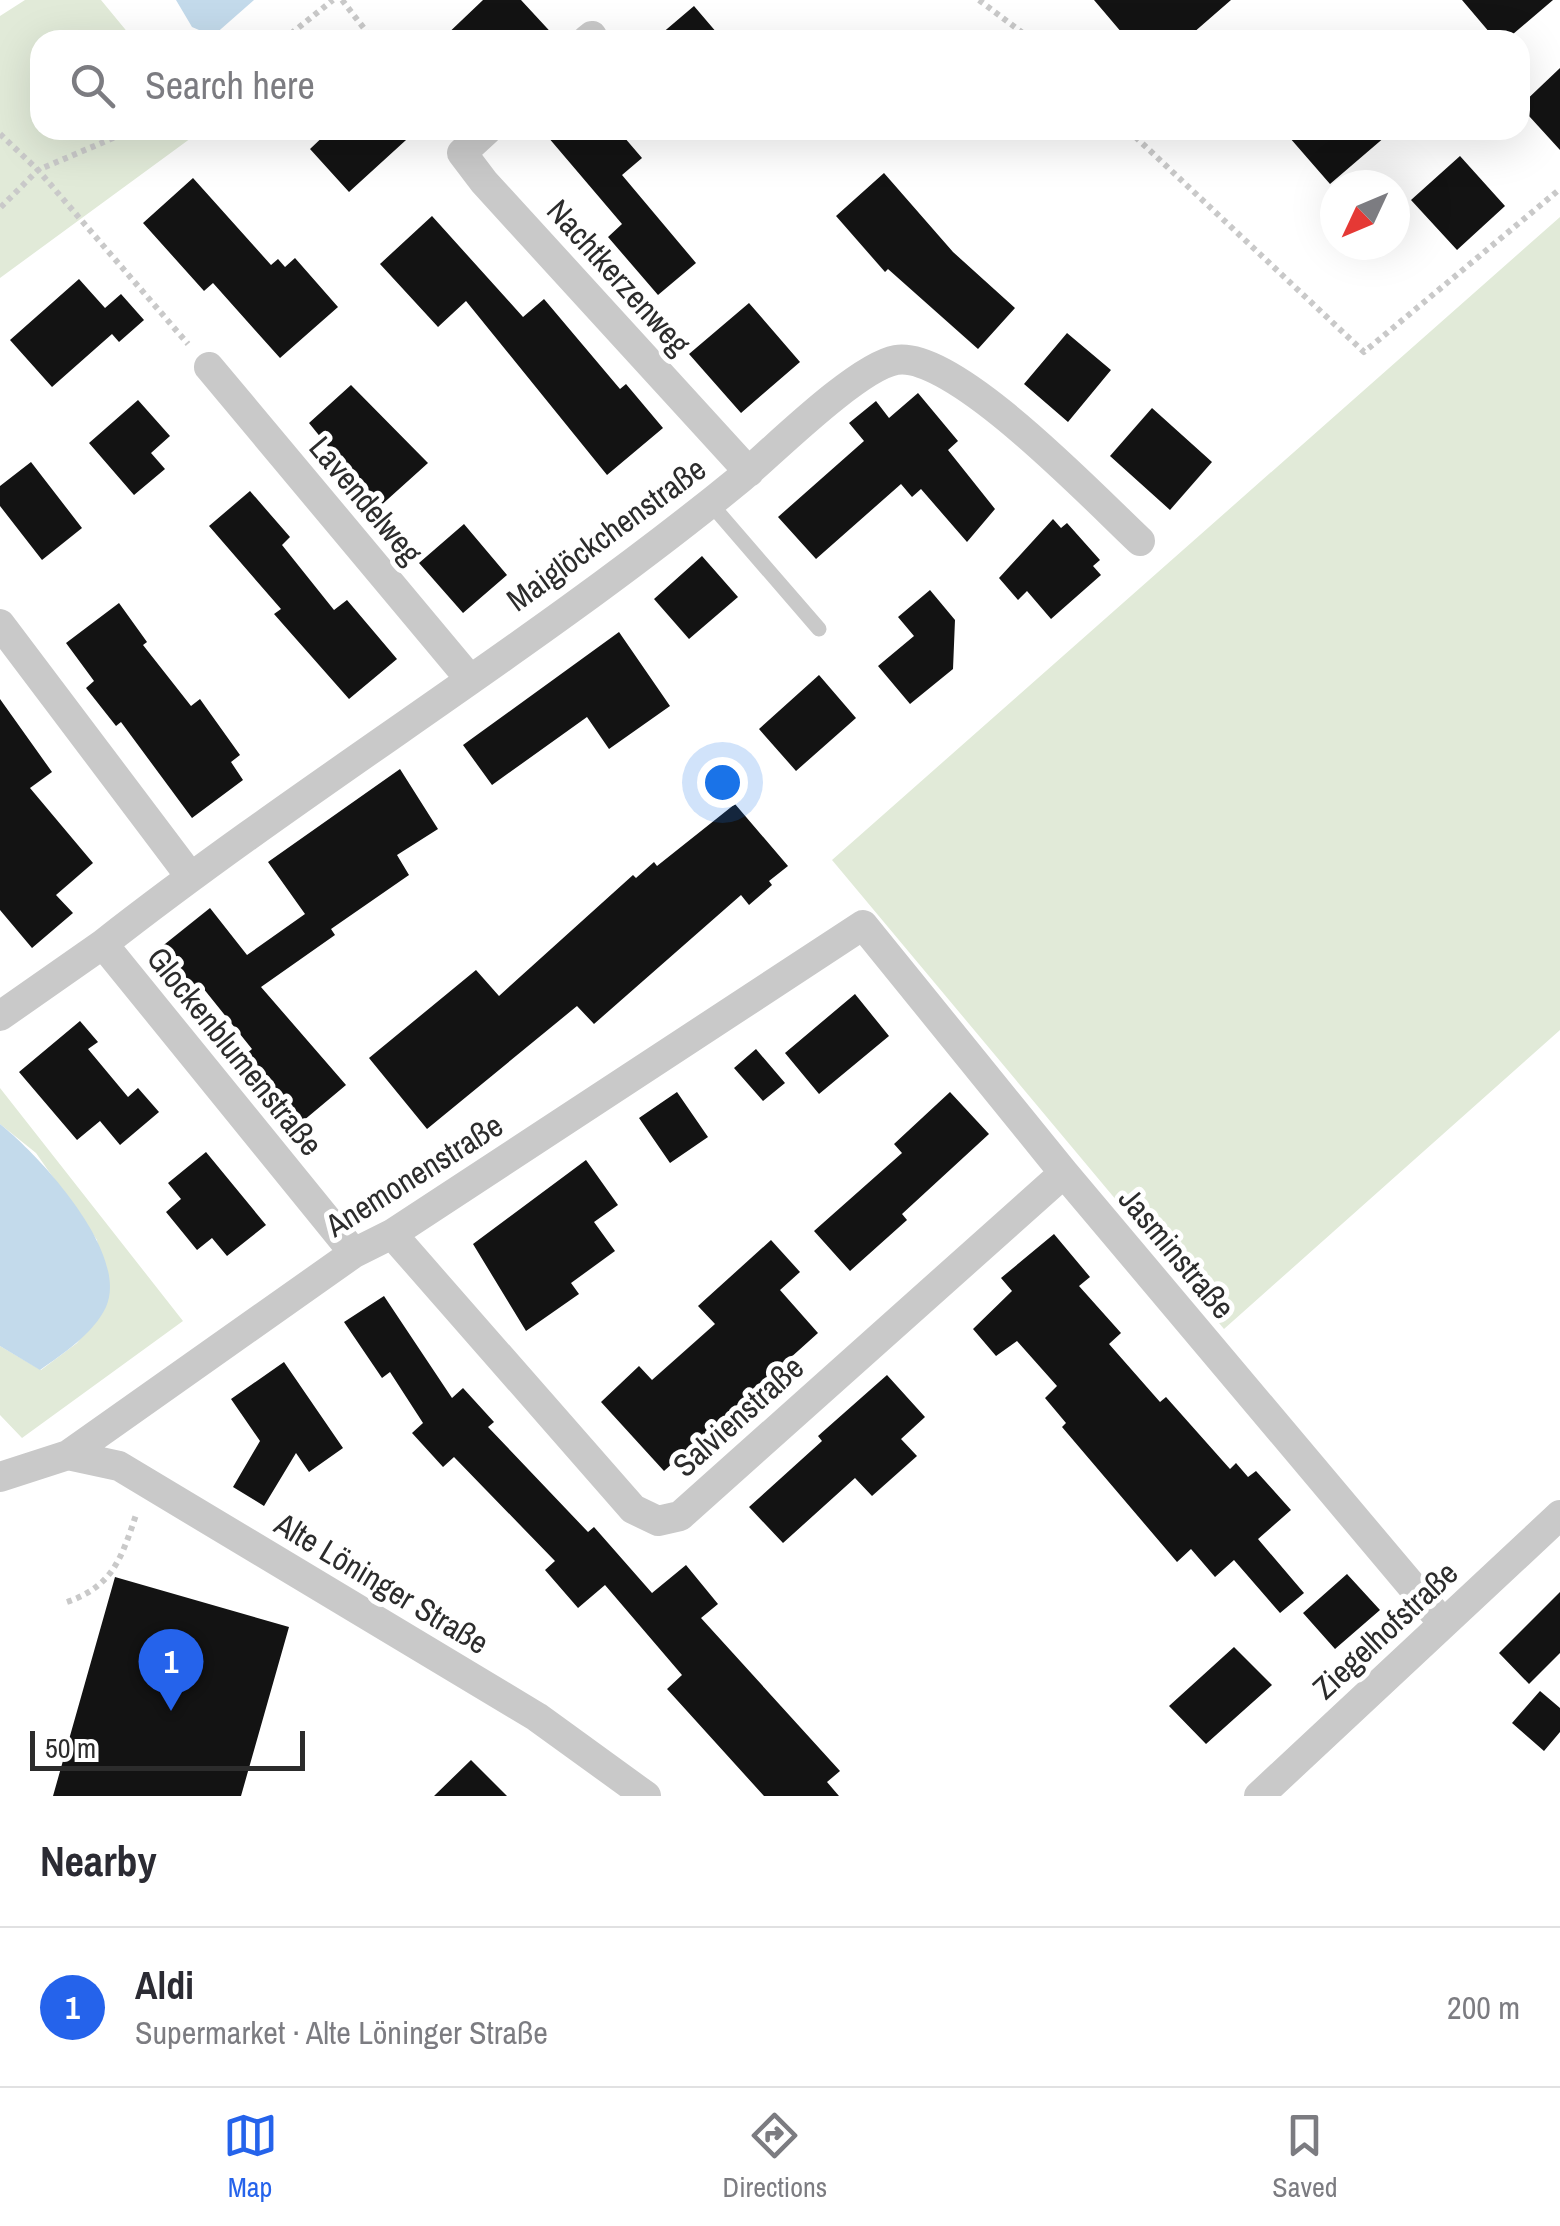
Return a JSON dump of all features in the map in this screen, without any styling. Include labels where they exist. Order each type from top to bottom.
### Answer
[{"type":"street","name":"Nachtkerzenweg","points":[[476,140],[462,152],[484,182],[749,472]]},
{"type":"street","name":"Maiglöckchenstraße","points":[[103,944],[190,876],[710,503],[863,375],[895,360],[929,362],[991,404],[1140,541]]},
{"type":"street","name":"Lavendelweg","points":[[209,367],[470,678]]},
{"type":"street","points":[[0,624],[190,876]]},
{"type":"street","name":"Jasminstraße","points":[[863,925],[1064,1173],[1443,1623]]},
{"type":"street","name":"Anemonenstraße","points":[[0,1476],[68,1455],[354,1253],[392,1234],[863,925]]},
{"type":"street","name":"Glockenblumenstraße","points":[[0,1016],[103,944],[354,1253]]},
{"type":"street","name":"Salvienstraße","points":[[392,1234],[634,1509],[658,1521],[680,1516],[1064,1173]]},
{"type":"street","name":"Alte Löninger Straße","points":[[68,1455],[119,1466],[147,1482],[537,1717],[646,1796]]},
{"type":"street","name":"Ziegelhofstraße","points":[[1259,1796],[1560,1516]]},
{"type":"lane","points":[[710,503],[820,629]]},
{"type":"path","points":[[296,30],[333,0]]},
{"type":"path","points":[[342,0],[366,30]]},
{"type":"path","points":[[978,0],[1018,30]]},
{"type":"path","points":[[0,134],[38,170],[209,367]]},
{"type":"path","points":[[0,208],[38,170],[108,140]]},
{"type":"path","points":[[1139,140],[1364,352],[1560,189]]},
{"type":"path","points":[[66,1602],[93,1594],[117,1571],[147,1482]]},
{"type":"green space","points":[[25,0],[101,0],[126,30],[30,30],[30,140],[188,140],[0,278],[0,16]]},
{"type":"green space","points":[[1560,217],[1560,1030],[1224,1329],[832,860]]},
{"type":"green space","points":[[0,1088],[183,1321],[22,1438],[0,1415],[0,1346],[41,1370],[77,1343],[105,1308],[97,1240],[36,1153],[0,1124]]},
{"type":"water","points":[[176,0],[254,0],[220,30],[192,27]]},
{"type":"water","points":[[0,1124],[36,1158],[77,1207],[105,1260],[110,1285],[106,1307],[94,1326],[40,1370],[0,1346]]},
{"type":"building","points":[[483,0],[521,0],[549,30],[452,30]]},
{"type":"building","points":[[1094,0],[1231,0],[1196,30],[1120,30]]},
{"type":"building","points":[[1462,0],[1553,0],[1518,30],[1488,30]]},
{"type":"building","points":[[694,6],[714,30],[666,30]]},
{"type":"building","points":[[1560,68],[1560,150],[1530,117],[1530,96]]},
{"type":"building","points":[[319,140],[406,140],[349,192],[310,149]]},
{"type":"building","points":[[551,140],[627,140],[642,158],[622,175],[696,263],[658,295],[608,237],[622,224]]},
{"type":"building","points":[[1292,140],[1381,140],[1346,170],[1320,173]]},
{"type":"building","points":[[1460,156],[1505,206],[1457,250],[1411,200]]},
{"type":"building","points":[[884,173],[953,252],[1015,308],[978,349],[888,269],[885,272],[836,216]]},
{"type":"building","points":[[193,178],[271,265],[278,259],[285,267],[295,258],[338,307],[280,358],[213,283],[204,291],[143,223]]},
{"type":"building","points":[[432,216],[523,317],[544,299],[620,389],[626,384],[663,428],[607,475],[466,301],[438,327],[380,264]]},
{"type":"building","points":[[79,279],[105,308],[121,294],[144,320],[119,342],[112,334],[52,387],[10,340]]},
{"type":"building","points":[[749,303],[800,362],[741,413],[689,354]]},
{"type":"building","points":[[1067,333],[1111,370],[1068,422],[1024,384]]},
{"type":"building","points":[[351,385],[428,463],[378,508],[309,423]]},
{"type":"building","points":[[918,393],[958,441],[948,450],[995,509],[967,542],[921,489],[912,497],[901,484],[816,559],[778,517],[864,441],[849,423],[876,401],[889,418]]},
{"type":"building","points":[[138,400],[170,436],[151,453],[165,469],[134,495],[89,443]]},
{"type":"building","points":[[1152,408],[1212,462],[1170,510],[1110,456]]},
{"type":"building","points":[[31,462],[82,528],[42,560],[0,506],[0,486]]},
{"type":"building","points":[[250,491],[290,537],[282,545],[334,610],[347,600],[397,659],[349,699],[274,614],[281,609],[209,526]]},
{"type":"building","points":[[1053,519],[1061,528],[1067,523],[1100,560],[1093,566],[1101,575],[1051,619],[1027,591],[1018,600],[999,578]]},
{"type":"building","points":[[464,524],[507,575],[463,613],[419,563]]},
{"type":"building","points":[[702,556],[738,597],[689,639],[654,599]]},
{"type":"building","points":[[930,590],[955,620],[953,669],[910,704],[878,666],[914,636],[898,617]]},
{"type":"building","points":[[119,603],[147,642],[143,645],[191,706],[200,699],[240,755],[231,762],[243,780],[192,818],[121,722],[116,726],[86,688],[94,681],[66,643]]},
{"type":"building","points":[[619,632],[670,706],[609,749],[587,717],[492,785],[463,745]]},
{"type":"building","points":[[819,675],[856,718],[796,771],[759,729]]},
{"type":"building","points":[[0,699],[52,772],[30,788],[93,863],[56,895],[73,913],[32,948],[0,910]]},
{"type":"building","points":[[400,769],[438,829],[397,855],[409,875],[331,929],[335,935],[261,987],[346,1085],[297,1126],[240,1059],[252,1049],[203,988],[191,998],[155,952],[210,908],[247,955],[305,914],[268,862]]},
{"type":"building","points":[[735,804],[788,866],[769,881],[772,885],[749,905],[741,895],[594,1024],[577,1006],[427,1129],[369,1058],[476,970],[499,996],[633,875],[636,878],[654,862],[657,866]]},
{"type":"building","points":[[855,994],[889,1036],[819,1094],[785,1053]]},
{"type":"building","points":[[80,1021],[98,1042],[88,1049],[128,1097],[138,1088],[159,1112],[120,1145],[100,1121],[77,1140],[19,1072]]},
{"type":"building","points":[[756,1049],[785,1083],[763,1101],[734,1068]]},
{"type":"building","points":[[677,1092],[708,1137],[670,1163],[639,1118]]},
{"type":"building","points":[[950,1092],[989,1134],[902,1214],[907,1220],[850,1271],[814,1231],[902,1153],[894,1144]]},
{"type":"building","points":[[206,1152],[266,1225],[227,1256],[212,1238],[197,1250],[166,1212],[181,1199],[168,1183]]},
{"type":"building","points":[[586,1160],[618,1205],[594,1222],[615,1251],[571,1283],[579,1294],[526,1331],[473,1244]]},
{"type":"building","points":[[1054,1234],[1090,1277],[1079,1286],[1121,1333],[1109,1344],[1160,1402],[1166,1397],[1230,1469],[1236,1463],[1248,1477],[1256,1471],[1291,1510],[1258,1539],[1304,1593],[1280,1613],[1234,1560],[1215,1577],[1191,1549],[1177,1562],[1062,1427],[1066,1423],[1045,1398],[1057,1386],[1017,1341],[996,1356],[973,1329],[1012,1291],[1001,1278]]},
{"type":"building","points":[[771,1240],[800,1272],[780,1290],[818,1333],[664,1471],[601,1402],[639,1366],[652,1380],[715,1324],[698,1306]]},
{"type":"building","points":[[384,1296],[452,1398],[463,1388],[494,1422],[488,1427],[588,1532],[594,1527],[652,1593],[686,1565],[718,1604],[701,1618],[840,1771],[827,1782],[839,1796],[764,1796],[667,1689],[682,1675],[605,1585],[578,1608],[545,1570],[555,1561],[454,1457],[443,1467],[412,1433],[423,1423],[390,1372],[382,1378],[344,1322]]},
{"type":"building","points":[[284,1362],[343,1448],[309,1472],[296,1453],[264,1506],[233,1487],[260,1441],[231,1399]]},
{"type":"building","points":[[887,1375],[925,1417],[901,1439],[917,1456],[872,1496],[855,1478],[783,1543],[749,1507],[822,1441],[818,1436]]},
{"type":"building","points":[[1347,1574],[1380,1610],[1335,1649],[1303,1613]]},
{"type":"building","points":[[115,1577],[289,1627],[241,1796],[53,1796]]},
{"type":"building","points":[[1560,1592],[1560,1653],[1529,1684],[1499,1653]]},
{"type":"building","points":[[1234,1647],[1272,1685],[1206,1744],[1169,1706]]},
{"type":"building","points":[[1540,1691],[1560,1708],[1560,1732],[1544,1751],[1512,1723]]},
{"type":"building","points":[[471,1760],[507,1796],[434,1796]]},
{"type":"place","name":"Aldi","points":[[171,1711]]}]
